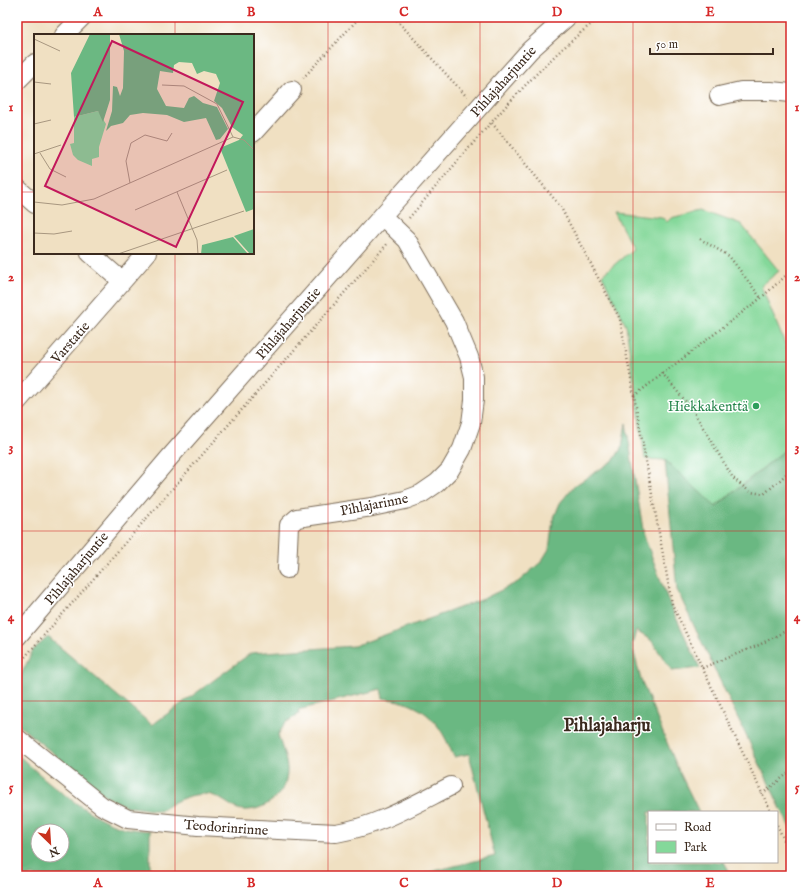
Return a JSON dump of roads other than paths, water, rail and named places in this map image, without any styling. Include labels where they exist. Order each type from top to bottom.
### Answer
[{"type":"street","points":[[65,34],[82,17]]},
{"type":"street","name":"Pihlajaharjuntie","points":[[17,637],[170,457],[382,216],[530,50],[566,17]]},
{"type":"street","points":[[17,81],[34,64]]},
{"type":"street","points":[[254,132],[292,90]]},
{"type":"street","points":[[719,96],[741,92],[771,91],[791,93]]},
{"type":"street","points":[[17,188],[34,203]]},
{"type":"street","name":"Pihlajarinne","points":[[287,569],[289,525],[297,518],[372,507],[405,500],[422,494],[437,483],[450,470],[462,449],[471,423],[474,400],[474,377],[469,357],[454,321],[408,240],[382,216]]},
{"type":"street","points":[[91,254],[122,281]]},
{"type":"street","name":"Varstatie","points":[[17,402],[146,254]]},
{"type":"street","name":"Teodorinrinne","points":[[17,738],[102,806],[128,819],[136,820],[198,826],[336,833],[353,830],[381,821],[451,786]]},
{"type":"place","name":"Hiekkakenttä","points":[[756,406]]},
{"type":"district","name":"Pihlajaharju","points":[[607,725]]}]
